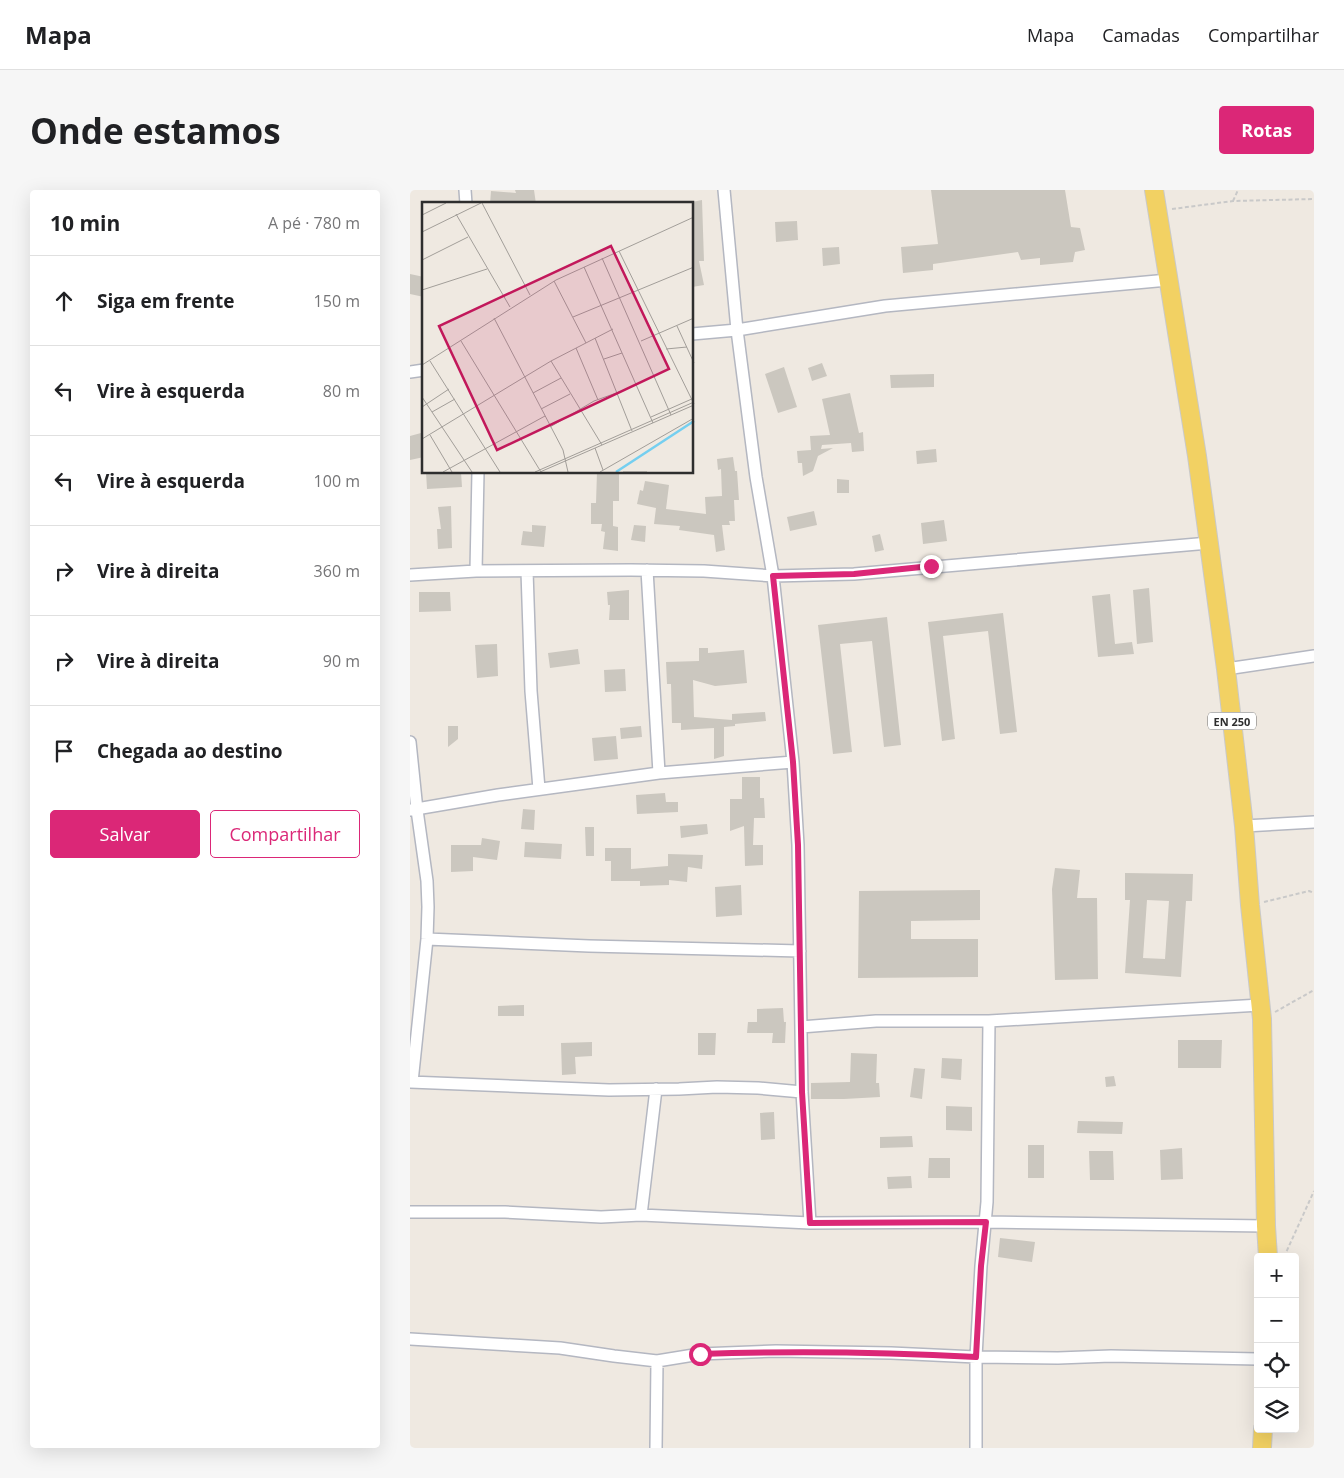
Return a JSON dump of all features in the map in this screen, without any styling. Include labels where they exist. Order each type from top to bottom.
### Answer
[{"type":"main road","name":"EN 250","points":[[1154,190],[1197,456],[1226,669],[1244,826],[1261,1012],[1268,1253]]},
{"type":"main road","points":[[1262,1448],[1263,1433]]},
{"type":"street","points":[[724,190],[736,330],[756,478],[773,576],[793,762],[798,845],[802,1092],[810,1223]]},
{"type":"street","points":[[694,334],[736,330],[885,306],[1168,280]]},
{"type":"street","points":[[476,571],[478,474]]},
{"type":"street","points":[[410,575],[476,571],[647,570],[704,571],[773,576],[854,574],[1209,543]]},
{"type":"street","points":[[647,570],[659,773]]},
{"type":"street","points":[[526,571],[531,691],[539,790]]},
{"type":"street","points":[[1226,669],[1314,656]]},
{"type":"street","points":[[410,742],[413,810],[427,881],[427,939],[411,1082],[610,1090],[750,1087],[802,1092]]},
{"type":"street","points":[[413,810],[498,795],[659,773],[793,762]]},
{"type":"street","points":[[1244,826],[1314,822]]},
{"type":"street","points":[[427,939],[580,946],[800,951]]},
{"type":"street","points":[[801,1027],[876,1021],[989,1021],[1261,1012]]},
{"type":"street","points":[[976,1448],[976,1357],[981,1266],[986,1222],[989,1132],[989,1021]]},
{"type":"street","points":[[641,1214],[656,1089]]},
{"type":"street","points":[[410,1212],[505,1212],[601,1217],[641,1214],[810,1223],[986,1222],[1266,1226]]},
{"type":"street","points":[[410,1339],[560,1348],[656,1360],[700,1354],[776,1351],[976,1357],[1058,1358],[1111,1356],[1254,1359]]},
{"type":"street","points":[[656,1360],[656,1448]]},
{"type":"path","points":[[1233,201],[1238,190]]},
{"type":"path","points":[[1157,210],[1233,201],[1314,199]]},
{"type":"path","points":[[1250,905],[1309,891],[1314,893]]},
{"type":"path","points":[[1261,1012],[1314,990]]},
{"type":"path","points":[[1286,1253],[1314,1191]]},
{"type":"building","points":[[515,190],[534,190],[536,202],[490,202],[491,191],[516,193]]},
{"type":"building","points":[[931,190],[1065,190],[1071,227],[1080,228],[1085,250],[1075,252],[1073,262],[1040,265],[1040,258],[1021,260],[1018,252],[933,264],[933,270],[903,273],[901,247],[938,244]]},
{"type":"building","points":[[702,200],[704,261],[699,261],[704,285],[694,287],[694,202],[692,202]]},
{"type":"building","points":[[797,221],[798,240],[776,242],[775,222]]},
{"type":"building","points":[[839,247],[840,264],[823,266],[822,248]]},
{"type":"building","points":[[410,274],[422,277],[422,297],[410,294]]},
{"type":"building","points":[[822,363],[827,376],[812,381],[808,368]]},
{"type":"building","points":[[784,367],[797,407],[778,413],[765,374]]},
{"type":"building","points":[[934,374],[934,387],[891,388],[890,375]]},
{"type":"building","points":[[850,393],[859,433],[863,432],[864,451],[852,452],[851,443],[822,445],[821,449],[833,448],[818,456],[813,471],[803,476],[802,463],[798,463],[797,451],[811,450],[810,436],[830,435],[822,399]]},
{"type":"building","points":[[421,433],[422,457],[410,460],[410,436]]},
{"type":"building","points":[[936,449],[937,462],[917,464],[916,451]]},
{"type":"building","points":[[733,457],[735,471],[737,471],[739,500],[734,500],[735,521],[729,521],[730,525],[722,525],[725,550],[716,552],[714,535],[679,530],[680,526],[654,524],[656,508],[637,504],[640,490],[643,491],[645,481],[669,485],[666,509],[706,514],[705,497],[722,496],[721,469],[718,470],[717,459]]},
{"type":"building","points":[[426,474],[461,474],[462,487],[427,489]]},
{"type":"building","points":[[597,474],[619,474],[619,501],[613,501],[613,526],[618,527],[618,551],[603,549],[605,532],[601,531],[602,524],[591,524],[591,503],[596,503]]},
{"type":"building","points":[[837,479],[849,480],[849,493],[837,493]]},
{"type":"building","points":[[451,506],[452,548],[438,549],[437,529],[441,529],[438,507]]},
{"type":"building","points":[[814,511],[817,525],[790,531],[787,517]]},
{"type":"building","points":[[944,520],[947,541],[923,544],[921,523]]},
{"type":"building","points":[[532,525],[546,526],[544,547],[521,545],[523,531],[532,532]]},
{"type":"building","points":[[634,525],[646,526],[645,542],[631,540]]},
{"type":"building","points":[[880,534],[884,550],[875,552],[872,536]]},
{"type":"building","points":[[1149,588],[1153,642],[1137,644],[1133,590]]},
{"type":"building","points":[[629,590],[629,620],[609,620],[610,605],[608,605],[607,592]]},
{"type":"building","points":[[419,592],[450,592],[451,611],[419,612]]},
{"type":"building","points":[[1110,594],[1115,644],[1132,642],[1134,654],[1098,657],[1092,596]]},
{"type":"building","points":[[1003,613],[1017,732],[1000,734],[988,631],[943,636],[955,739],[942,741],[928,622]]},
{"type":"building","points":[[887,617],[901,745],[884,747],[872,641],[840,644],[852,752],[833,754],[818,625]]},
{"type":"building","points":[[497,644],[498,676],[477,678],[475,645]]},
{"type":"building","points":[[699,648],[708,648],[708,653],[744,650],[747,683],[715,686],[693,680],[694,717],[732,720],[732,714],[765,712],[766,721],[724,727],[724,756],[714,759],[714,728],[681,730],[681,723],[672,723],[671,684],[667,684],[666,662],[699,661]]},
{"type":"building","points":[[578,649],[580,664],[550,668],[548,653]]},
{"type":"building","points":[[625,669],[626,691],[605,692],[604,670]]},
{"type":"building","points":[[448,726],[458,726],[458,739],[448,747]]},
{"type":"building","points":[[641,726],[642,737],[621,739],[620,728]]},
{"type":"building","points":[[616,736],[618,759],[594,761],[592,738]]},
{"type":"building","points":[[742,777],[760,777],[760,798],[764,798],[765,818],[754,818],[753,845],[763,845],[763,865],[745,866],[744,826],[730,831],[730,799],[742,799]]},
{"type":"building","points":[[665,793],[666,802],[678,802],[678,812],[637,814],[636,795]]},
{"type":"building","points":[[523,809],[535,810],[534,830],[521,829]]},
{"type":"building","points":[[707,824],[708,834],[681,838],[680,826]]},
{"type":"building","points":[[585,827],[594,827],[594,856],[586,856]]},
{"type":"building","points":[[482,838],[500,841],[497,860],[473,857],[473,871],[451,872],[451,845],[481,845]]},
{"type":"building","points":[[525,842],[562,844],[561,859],[524,857]]},
{"type":"building","points":[[605,848],[631,848],[631,869],[668,866],[668,854],[703,855],[702,869],[688,867],[687,882],[669,880],[669,885],[640,886],[640,881],[611,881],[611,861],[605,861]]},
{"type":"building","points":[[1055,868],[1080,870],[1077,898],[1097,898],[1098,979],[1055,980],[1052,889]]},
{"type":"building","points":[[1125,873],[1193,874],[1192,901],[1186,901],[1181,977],[1125,973],[1130,900],[1125,900]],"holes":[[[1147,900],[1169,901],[1165,959],[1143,958]]]},
{"type":"building","points":[[741,885],[742,915],[716,917],[715,887]]},
{"type":"building","points":[[980,890],[980,920],[911,921],[911,939],[978,939],[978,977],[858,978],[859,891]]},
{"type":"building","points":[[524,1005],[524,1016],[498,1016],[498,1006]]},
{"type":"building","points":[[783,1008],[784,1022],[786,1022],[785,1043],[772,1043],[773,1033],[747,1033],[748,1022],[757,1022],[757,1009]]},
{"type":"building","points":[[698,1033],[716,1033],[715,1055],[698,1055]]},
{"type":"building","points":[[1178,1040],[1222,1040],[1221,1068],[1178,1068]]},
{"type":"building","points":[[592,1042],[592,1056],[575,1057],[576,1074],[562,1075],[561,1043]]},
{"type":"building","points":[[851,1053],[877,1054],[876,1083],[879,1083],[880,1097],[811,1099],[811,1083],[850,1082]]},
{"type":"building","points":[[942,1058],[962,1059],[961,1080],[941,1078]]},
{"type":"building","points":[[914,1068],[925,1069],[922,1099],[910,1097]]},
{"type":"building","points":[[1114,1076],[1116,1086],[1106,1087],[1105,1077]]},
{"type":"building","points":[[946,1106],[972,1107],[972,1131],[946,1130]]},
{"type":"building","points":[[774,1112],[775,1139],[761,1140],[760,1113]]},
{"type":"building","points":[[1078,1121],[1123,1122],[1122,1134],[1077,1133]]},
{"type":"building","points":[[912,1136],[913,1147],[880,1148],[880,1137]]},
{"type":"building","points":[[1028,1145],[1044,1145],[1044,1178],[1028,1178]]},
{"type":"building","points":[[1182,1148],[1183,1179],[1161,1180],[1160,1150]]},
{"type":"building","points":[[1089,1151],[1113,1151],[1114,1180],[1090,1180]]},
{"type":"building","points":[[929,1158],[950,1158],[950,1178],[928,1178]]},
{"type":"building","points":[[911,1176],[912,1188],[888,1189],[887,1177]]},
{"type":"building","points":[[1000,1238],[1035,1242],[1032,1262],[998,1257]]},
{"type":"route","points":[[700,1354],[776,1351],[976,1357],[983,1238],[986,1222],[810,1223],[802,1092],[798,845],[793,762],[773,576],[854,574],[931,566]]}]
